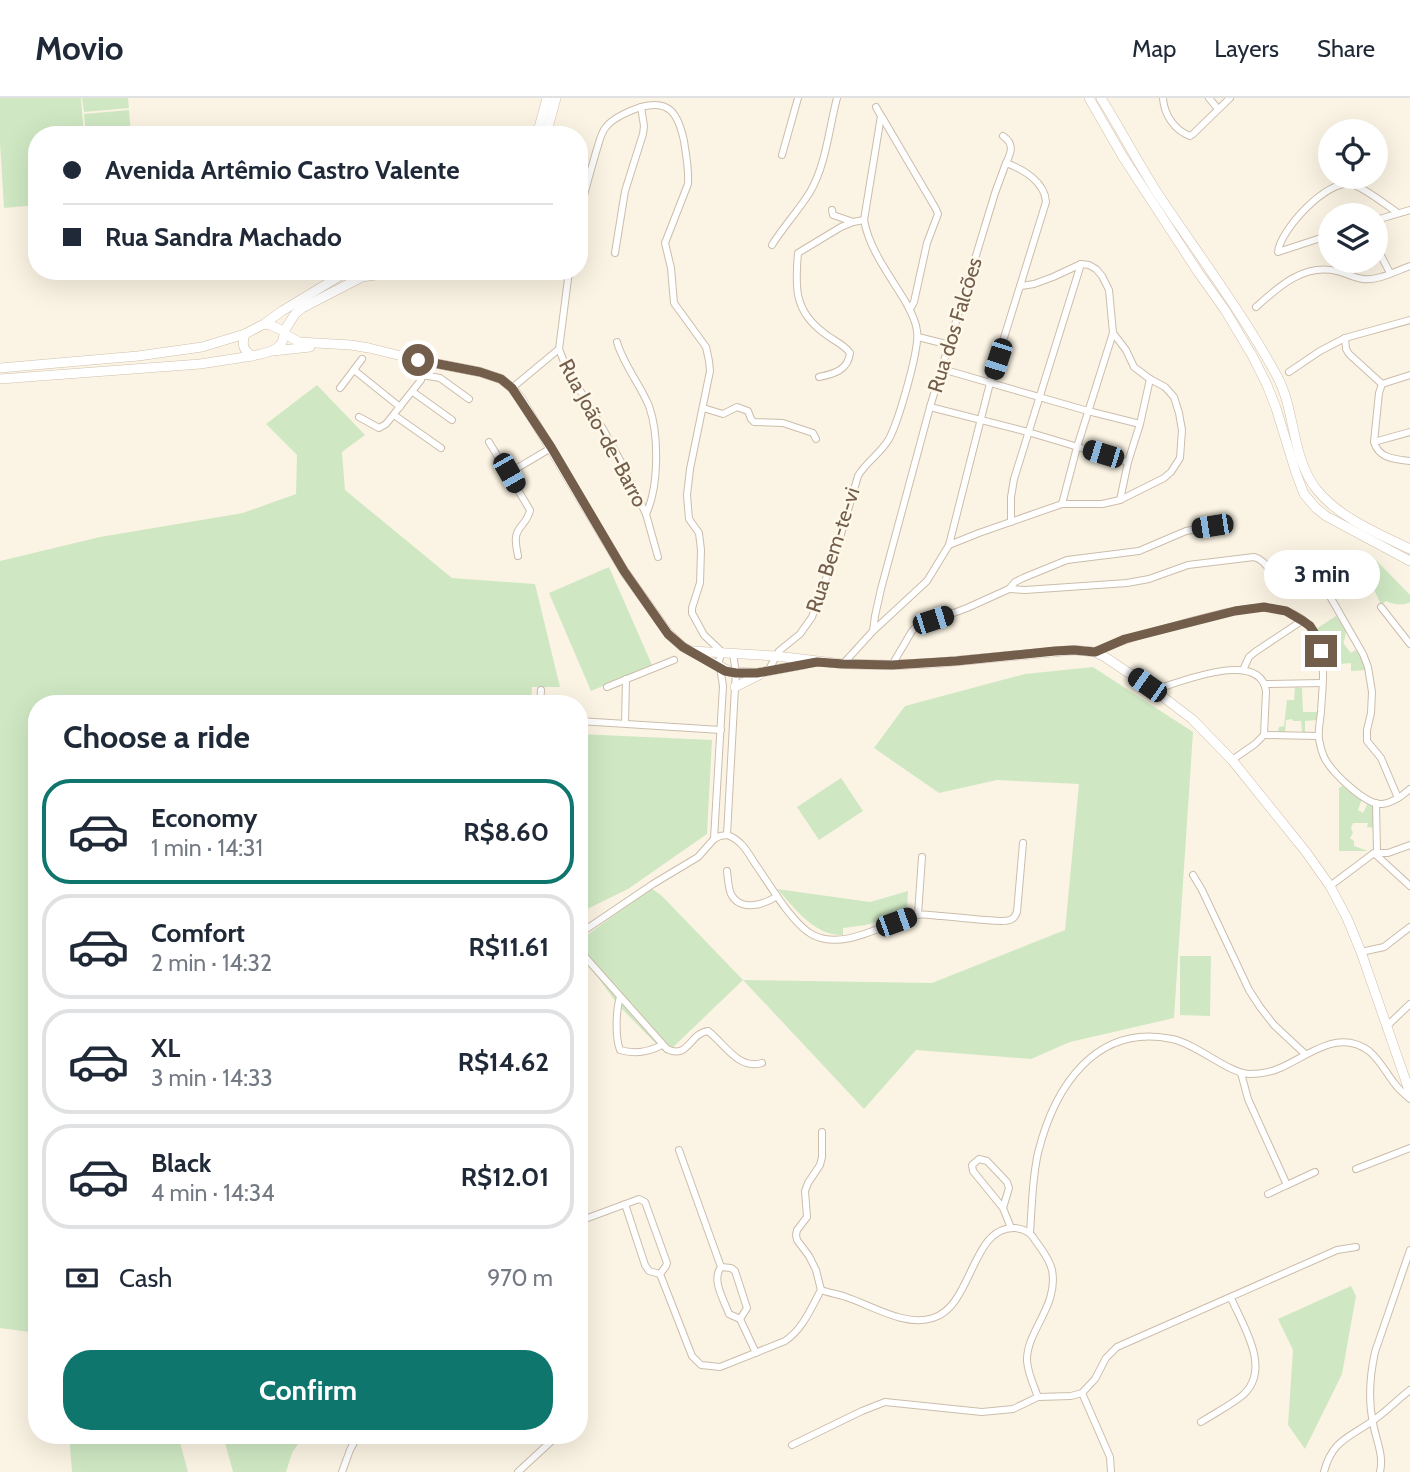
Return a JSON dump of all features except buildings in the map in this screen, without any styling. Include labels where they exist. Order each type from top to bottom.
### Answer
[{"type":"main road","points":[[539,126],[547,98]]},
{"type":"main road","points":[[548,126],[556,98]]},
{"type":"main road","points":[[1088,98],[1253,357],[1276,408],[1304,494],[1326,516],[1410,561]]},
{"type":"main road","points":[[1101,98],[1139,164],[1230,300],[1278,378],[1303,464],[1315,487],[1332,507],[1410,549]]},
{"type":"main road","points":[[0,368],[138,356],[202,347],[245,334],[333,280]]},
{"type":"main road","points":[[273,351],[282,343],[284,333],[295,314],[356,280]]},
{"type":"main road","points":[[264,324],[275,327],[299,342],[369,348],[501,379],[512,388],[551,447],[624,571],[675,641],[721,668],[736,673],[768,671],[817,662]]},
{"type":"main road","points":[[245,334],[243,346],[252,356]]},
{"type":"main road","points":[[0,379],[211,363],[326,344]]},
{"type":"main road","points":[[692,651],[775,656],[843,664],[892,665],[1074,650],[1095,652],[1119,666],[1203,729],[1232,760],[1330,886],[1361,953],[1410,1093]]},
{"type":"main road","points":[[735,687],[768,671]]},
{"type":"street","points":[[782,155],[799,98]]},
{"type":"street","points":[[772,245],[814,184],[823,159],[836,98]]},
{"type":"street","points":[[1163,98],[1170,121],[1186,135],[1193,134],[1230,98]]},
{"type":"street","points":[[1209,98],[1218,109]]},
{"type":"street","points":[[588,178],[606,127],[619,117],[652,104],[667,106],[673,111],[682,133],[688,184],[666,243],[674,303],[708,353],[710,371],[687,495],[689,519],[699,533],[701,550],[700,583],[692,614],[704,635],[722,652],[719,658],[723,686],[714,839]]},
{"type":"street","points":[[615,253],[625,191],[643,134],[641,107]]},
{"type":"street","points":[[876,107],[937,214],[910,309]]},
{"type":"street","points":[[819,377],[839,372],[849,362],[850,353],[843,345],[821,331],[801,308],[797,293],[798,253],[841,227],[864,220],[881,116]]},
{"type":"street","points":[[843,664],[873,631],[927,581],[949,545],[990,383],[1046,202],[1042,187],[1024,171],[1006,163],[1011,147],[1003,136]]},
{"type":"street","name":"Rua dos Falcões","points":[[873,631],[874,616],[930,407],[1006,163]]},
{"type":"street","points":[[1318,239],[1279,252],[1278,250],[1298,216],[1332,187],[1350,184],[1383,203]]},
{"type":"street","points":[[1388,206],[1398,213]]},
{"type":"street","points":[[832,210],[833,215],[853,222]]},
{"type":"street","points":[[1388,216],[1410,210]]},
{"type":"street","name":"Rua Bem-te-vi","points":[[768,671],[775,656],[800,635],[817,605],[858,476],[889,439],[901,410],[918,337],[910,309],[876,252],[864,220]]},
{"type":"street","points":[[1021,286],[1034,284],[1081,264],[1096,269],[1109,290],[1113,333],[1062,504]]},
{"type":"street","points":[[1011,522],[1014,479],[1081,264]]},
{"type":"street","points":[[1256,307],[1288,279],[1303,273],[1335,270],[1371,279],[1410,266]]},
{"type":"street","points":[[1388,269],[1390,273]]},
{"type":"street","points":[[512,388],[559,349],[568,280]]},
{"type":"street","points":[[1289,372],[1345,338],[1410,320]]},
{"type":"street","points":[[949,545],[1062,504],[1102,504],[1119,500],[1171,472],[1180,458],[1182,430],[1174,397],[1165,387],[1150,379],[1131,363],[1126,350],[1113,333]]},
{"type":"street","points":[[918,337],[950,345]]},
{"type":"street","points":[[1345,338],[1349,354],[1382,384]]},
{"type":"street","points":[[617,342],[652,417],[656,465],[650,506],[646,514]]},
{"type":"street","name":"Rua João-de-Barro","points":[[559,349],[566,367],[603,429],[646,514],[658,557]]},
{"type":"street","points":[[340,388],[362,359]]},
{"type":"street","points":[[359,417],[379,428],[386,424],[421,380],[418,360]]},
{"type":"street","points":[[942,369],[1140,424]]},
{"type":"street","points":[[354,370],[400,407]]},
{"type":"street","points":[[422,375],[440,379],[469,399]]},
{"type":"street","points":[[1382,384],[1410,375]]},
{"type":"street","points":[[1119,500],[1150,379]]},
{"type":"street","points":[[1382,384],[1374,442],[1384,456],[1410,461]]},
{"type":"street","points":[[413,392],[452,420]]},
{"type":"street","points":[[703,408],[723,414],[737,407],[748,411],[754,422],[783,423],[813,433],[816,439]]},
{"type":"street","points":[[930,407],[1028,432],[1128,462]]},
{"type":"street","points":[[394,415],[441,448]]},
{"type":"street","points":[[1374,442],[1410,432]]},
{"type":"street","points":[[489,442],[530,510],[527,520],[517,531],[518,556]]},
{"type":"street","points":[[509,473],[551,447]]},
{"type":"street","points":[[892,665],[916,628],[1009,589],[1023,578],[1067,560],[1139,551],[1186,530],[1230,523]]},
{"type":"street","points":[[1009,589],[1126,583],[1149,579],[1188,565],[1254,557],[1265,563],[1278,579],[1324,586],[1351,563]]},
{"type":"street","points":[[1324,586],[1368,667],[1372,692],[1367,741],[1381,758],[1398,797]]},
{"type":"street","points":[[1381,607],[1410,644]]},
{"type":"street","points":[[1095,652],[1125,639],[1246,608],[1286,611],[1310,626],[1321,651],[1322,683],[1318,736],[1322,754],[1333,770],[1353,789],[1376,803],[1384,804],[1410,789]]},
{"type":"street","points":[[1243,670],[1255,652],[1303,621]]},
{"type":"street","points":[[727,835],[736,673],[733,654]]},
{"type":"street","points":[[607,687],[674,660]]},
{"type":"street","points":[[1154,690],[1213,673],[1243,670],[1258,675],[1265,684],[1264,735],[1232,760]]},
{"type":"street","points":[[625,723],[626,679]]},
{"type":"street","points":[[1265,684],[1322,683]]},
{"type":"street","points":[[723,686],[735,687]]},
{"type":"street","points":[[541,690],[541,695]]},
{"type":"street","points":[[588,721],[721,730]]},
{"type":"street","points":[[1264,735],[1318,736]]},
{"type":"street","points":[[720,740],[732,740]]},
{"type":"street","points":[[1330,886],[1377,852],[1376,803]]},
{"type":"street","points":[[588,928],[698,857],[714,839],[727,835],[744,846],[797,922],[808,933],[830,941],[851,938],[918,915],[1012,920],[1017,912],[1023,844]]},
{"type":"street","points":[[1374,853],[1388,853],[1410,845]]},
{"type":"street","points":[[1374,853],[1410,886]]},
{"type":"street","points":[[918,915],[922,857]]},
{"type":"street","points":[[727,871],[731,892],[741,904],[762,904],[777,896]]},
{"type":"street","points":[[1193,875],[1255,999],[1274,1025],[1305,1054]]},
{"type":"street","points":[[1361,953],[1384,947],[1410,928]]},
{"type":"street","points":[[588,960],[662,1045],[672,1052],[680,1052],[701,1032],[708,1031],[743,1063],[762,1063]]},
{"type":"street","points":[[620,997],[617,1016],[617,1043],[620,1049],[624,1052],[650,1051],[662,1045]]},
{"type":"street","points":[[1386,1027],[1410,1004]]},
{"type":"street","points":[[1030,1233],[1034,1174],[1044,1134],[1063,1091],[1076,1072],[1102,1048],[1118,1041],[1147,1036],[1176,1040],[1241,1073],[1268,1072],[1280,1068],[1324,1045],[1343,1042],[1359,1045],[1372,1054],[1410,1099]]},
{"type":"street","points":[[1241,1073],[1248,1099],[1287,1185]]},
{"type":"street","points":[[660,1273],[696,1361],[707,1366],[720,1367],[792,1336],[804,1322],[821,1290],[816,1270],[796,1235],[807,1217],[805,1191],[820,1165],[822,1132]]},
{"type":"street","points":[[1356,1169],[1410,1148]]},
{"type":"street","points":[[679,1150],[721,1267]]},
{"type":"street","points":[[1003,1208],[1009,1188],[1007,1182],[987,1161],[979,1159],[972,1165],[973,1171],[1003,1208],[1011,1228]]},
{"type":"street","points":[[1268,1194],[1315,1172]]},
{"type":"street","points":[[588,1218],[639,1199],[643,1200],[648,1205],[667,1263],[660,1273]]},
{"type":"street","points":[[625,1205],[645,1265],[649,1270],[660,1273]]},
{"type":"street","points":[[821,1290],[911,1320],[934,1318],[953,1306],[989,1240],[999,1231],[1011,1228],[1030,1233],[1050,1262],[1052,1273],[1047,1308],[1028,1355],[1029,1370],[1038,1397]]},
{"type":"street","points":[[792,1445],[885,1402],[982,1412],[1013,1409],[1038,1397],[1082,1393],[1117,1347],[1337,1250],[1356,1247]]},
{"type":"street","points":[[1380,1472],[1381,1454],[1372,1421],[1372,1366],[1410,1250]]},
{"type":"street","points":[[721,1267],[717,1279],[729,1314],[740,1319],[756,1353]]},
{"type":"street","points":[[721,1267],[735,1271],[747,1308],[740,1319]]},
{"type":"street","points":[[1201,1422],[1241,1396],[1254,1378],[1254,1353],[1231,1298]]},
{"type":"street","points":[[1324,1472],[1340,1441],[1372,1421],[1410,1390]]},
{"type":"street","points":[[1082,1393],[1110,1457],[1111,1472]]},
{"type":"street","points":[[342,1472],[353,1444]]},
{"type":"street","points":[[518,1472],[548,1444]]},
{"type":"green space","points":[[0,98],[81,98],[83,126],[28,126],[28,206],[4,208]]},
{"type":"green space","points":[[82,98],[128,98],[129,108],[84,112]]},
{"type":"green space","points":[[129,110],[130,126],[85,126],[84,114]]},
{"type":"green space","points":[[317,385],[365,435],[342,452],[345,490],[452,578],[535,584],[560,687],[532,687],[532,695],[28,695],[28,1332],[0,1328],[0,561],[100,537],[243,513],[296,494],[297,455],[266,424]]},
{"type":"green space","points":[[1372,556],[1410,595],[1410,602],[1398,604],[1386,601],[1381,605],[1364,567]]},
{"type":"green space","points":[[609,567],[652,665],[591,691],[549,593]]},
{"type":"green space","points":[[1336,616],[1346,631],[1344,643],[1351,653],[1355,650],[1361,655],[1367,670],[1351,671],[1351,663],[1342,664],[1336,660],[1329,651],[1332,646],[1327,638],[1322,638],[1316,629]]},
{"type":"green space","points":[[1093,667],[1193,732],[1174,1018],[1070,1042],[1031,1059],[916,1050],[864,1109],[743,980],[932,983],[1065,930],[1079,784],[997,780],[939,793],[874,748],[905,706],[1025,674]]},
{"type":"green space","points":[[1295,687],[1302,688],[1303,712],[1317,712],[1317,720],[1305,721],[1305,734],[1302,734],[1301,721],[1292,719],[1286,720],[1285,734],[1278,732],[1279,727],[1284,726],[1287,700],[1294,700]]},
{"type":"green space","points":[[588,734],[712,740],[707,834],[628,889],[588,909]]},
{"type":"green space","points":[[841,778],[863,811],[819,840],[797,807]]},
{"type":"green space","points":[[1342,786],[1362,799],[1358,810],[1363,813],[1368,803],[1376,803],[1375,828],[1367,827],[1368,823],[1353,823],[1351,828],[1353,833],[1350,838],[1354,841],[1354,846],[1368,851],[1339,851],[1339,788]]},
{"type":"green space","points":[[651,888],[662,896],[743,980],[666,1054],[618,1005],[588,963],[588,934]]},
{"type":"green space","points":[[777,889],[870,902],[908,891],[907,911],[866,925],[843,928],[843,935],[833,934],[814,926]]},
{"type":"green space","points":[[1180,956],[1211,956],[1210,1016],[1180,1015]]},
{"type":"green space","points":[[1351,1286],[1356,1296],[1342,1374],[1305,1449],[1288,1425],[1293,1350],[1278,1319]]},
{"type":"green space","points":[[70,1444],[180,1444],[188,1472],[72,1472]]},
{"type":"green space","points":[[225,1444],[298,1444],[286,1472],[233,1472]]},
{"type":"route","points":[[418,360],[480,372],[501,379],[512,388],[551,447],[624,571],[668,634],[683,647],[725,671],[757,673],[817,662],[892,665],[1055,651],[1095,652],[1125,639],[1246,608],[1264,607],[1286,611],[1310,626],[1321,651]]}]
